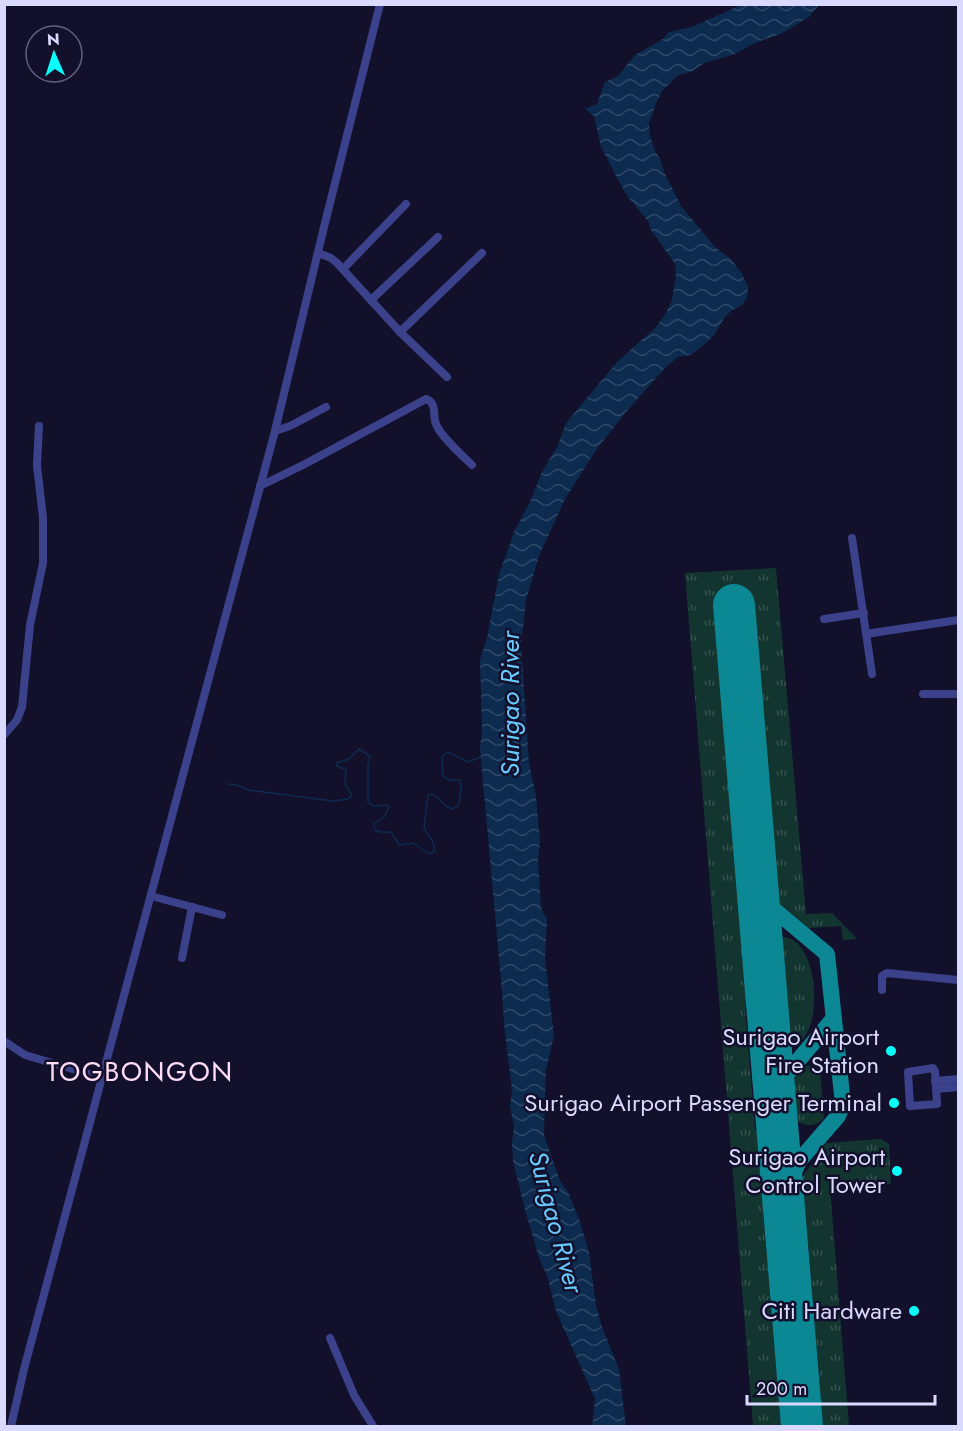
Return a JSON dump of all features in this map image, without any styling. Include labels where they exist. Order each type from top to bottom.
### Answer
[{"type":"street","points":[[11,1426],[24,1369],[275,431],[381,4]]},
{"type":"street","points":[[343,269],[406,204]]},
{"type":"street","points":[[371,300],[438,237]]},
{"type":"street","points":[[318,253],[332,258],[400,332],[447,377]]},
{"type":"street","points":[[400,332],[482,253]]},
{"type":"street","points":[[260,486],[426,399],[434,405],[436,427],[472,465]]},
{"type":"street","points":[[275,431],[290,426],[326,407]]},
{"type":"street","points":[[4,735],[17,720],[22,707],[30,625],[42,563],[43,518],[37,465],[39,426]]},
{"type":"street","points":[[852,538],[872,674]]},
{"type":"street","points":[[824,619],[864,613]]},
{"type":"street","points":[[866,634],[958,620]]},
{"type":"street","points":[[923,694],[958,694]]},
{"type":"street","points":[[151,896],[222,915]]},
{"type":"street","points":[[182,958],[192,907]]},
{"type":"street","points":[[882,990],[882,978],[887,973],[958,980]]},
{"type":"street","points":[[4,1041],[26,1055],[103,1078]]},
{"type":"street","points":[[933,1068],[935,1085],[937,1104],[910,1106],[908,1075],[910,1070],[933,1068]]},
{"type":"street","points":[[935,1085],[958,1079]]},
{"type":"street","points":[[935,1085],[958,1088]]},
{"type":"street","points":[[330,1338],[354,1395],[373,1426]]},
{"type":"green space","points":[[776,568],[806,914],[832,913],[857,939],[843,940],[841,926],[809,928],[773,898],[749,604],[717,607],[750,1006],[745,1007],[755,1130],[762,1130],[769,1211],[763,1212],[781,1426],[753,1426],[685,573]]},
{"type":"green space","points":[[785,937],[796,942],[805,953],[814,986],[811,1022],[805,1036],[796,1046],[790,1046],[787,1004],[782,1004],[777,943]]},
{"type":"green space","points":[[804,1066],[814,1066],[820,1069],[824,1118],[811,1125],[796,1120],[793,1080]]},
{"type":"green space","points":[[881,1139],[889,1144],[891,1184],[830,1188],[849,1426],[823,1426],[805,1207],[798,1208],[797,1196],[803,1195],[801,1179],[826,1143]]},
{"type":"water","name":"Surigao River","points":[[743,4],[819,5],[809,17],[781,34],[757,42],[735,54],[704,63],[693,71],[677,76],[662,91],[649,124],[654,149],[681,206],[715,247],[731,259],[742,274],[748,287],[747,298],[742,305],[725,317],[706,343],[691,355],[678,357],[664,369],[596,450],[565,499],[539,556],[526,600],[521,645],[529,763],[536,796],[540,842],[538,860],[541,908],[547,919],[545,959],[554,1035],[546,1070],[544,1135],[560,1181],[568,1192],[579,1219],[589,1252],[596,1305],[619,1369],[626,1426],[592,1426],[595,1399],[556,1311],[547,1275],[540,1261],[525,1210],[513,1161],[514,1127],[510,1106],[512,1090],[480,749],[482,729],[480,660],[487,638],[499,574],[515,530],[542,472],[558,445],[566,423],[617,362],[656,327],[672,300],[676,274],[675,264],[651,230],[648,221],[627,196],[601,147],[594,116],[585,109],[597,104],[605,82],[618,76],[635,55],[663,39],[669,32],[692,27]]},
{"type":"waterway","name":"Surigao River","points":[[228,784],[248,790],[333,801],[348,799],[352,795],[345,784],[346,770],[337,766],[336,763],[349,759],[359,749],[370,756],[368,802],[375,806],[387,805],[389,807],[385,816],[374,824],[375,830],[391,832],[399,845],[413,843],[429,854],[434,852],[434,844],[424,828],[428,795],[433,794],[453,809],[459,805],[460,780],[449,780],[443,776],[442,756],[448,752],[468,762],[481,757]]},
{"type":"taxiway","points":[[758,896],[827,954],[843,1104],[838,1116],[799,1161],[783,1196]]},
{"type":"taxiway","points":[[774,1089],[834,1018]]},
{"type":"runway","points":[[734,605],[802,1426]]},
{"type":"place","name":"Surigao Airport Fire Station","points":[[891,1051]]},
{"type":"place","name":"Surigao Airport Passenger Terminal","points":[[894,1103]]},
{"type":"place","name":"Surigao Airport Control Tower","points":[[897,1171]]},
{"type":"place","name":"Citi Hardware","points":[[914,1311]]},
{"type":"district","name":"TOGBONGON","points":[[140,1072]]}]
